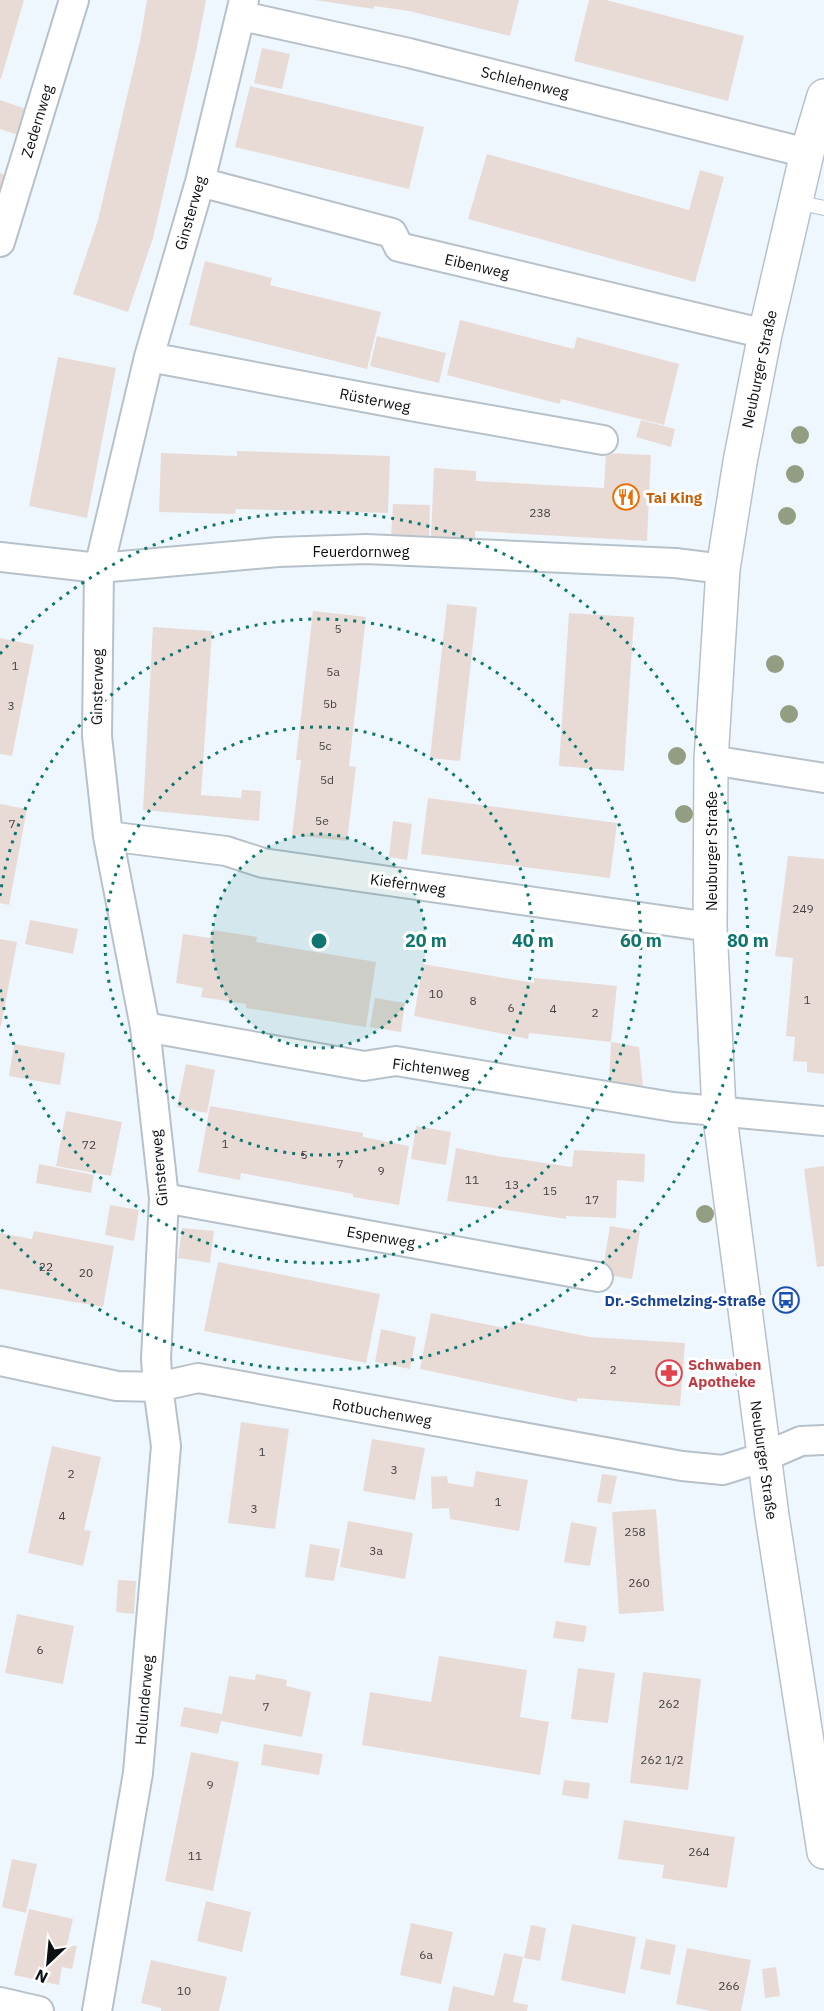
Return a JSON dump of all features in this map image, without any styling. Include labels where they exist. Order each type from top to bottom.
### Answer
[{"type":"street","name":"Zedernweg","points":[[0,242],[74,0]]},
{"type":"street","name":"Schlehenweg","points":[[243,8],[409,53],[807,153]]},
{"type":"street","name":"Ginsterweg","points":[[158,1387],[156,1359],[164,1198],[145,1027],[108,836],[97,736],[99,568],[149,357],[200,182],[243,8]]},
{"type":"street","name":"Neuburger Straße","points":[[824,96],[807,153],[810,205],[765,334],[740,462],[723,569],[711,760],[710,927],[718,1110],[764,1457],[819,1791],[824,1852]]},
{"type":"street","name":"Eibenweg","points":[[200,182],[392,232],[399,247],[765,334]]},
{"type":"street","name":"Rüsterweg","points":[[149,357],[603,440]]},
{"type":"street","name":"Feuerdornweg","points":[[0,557],[99,568],[278,552],[366,549],[675,563],[723,569]]},
{"type":"street","points":[[711,760],[824,778]]},
{"type":"street","name":"Kiefernweg","points":[[108,836],[226,851],[263,863],[710,927]]},
{"type":"street","name":"Fichtenweg","points":[[145,1027],[364,1066],[396,1061],[673,1107],[824,1121]]},
{"type":"street","name":"Espenweg","points":[[164,1198],[598,1277]]},
{"type":"street","name":"Rotbuchenweg","points":[[0,1361],[117,1386],[158,1387],[198,1378],[682,1467],[723,1470],[764,1457],[801,1441],[824,1440]]},
{"type":"street","name":"Holunderweg","points":[[97,2011],[138,1773],[166,1446],[158,1387]]},
{"type":"street","points":[[0,2002],[39,2011]]},
{"type":"building","points":[[0,0],[24,0],[1,79],[0,79]]},
{"type":"building","points":[[147,0],[206,0],[153,238],[128,312],[73,294],[98,220],[140,41]]},
{"type":"building","points":[[315,0],[519,0],[510,36],[409,11],[374,6],[374,9]]},
{"type":"building","points":[[589,0],[606,0],[744,36],[728,101],[574,61]]},
{"type":"building","points":[[262,48],[290,54],[282,89],[254,83]]},
{"type":"building","points":[[250,86],[424,127],[409,189],[235,147]]},
{"type":"building","points":[[0,100],[26,109],[18,135],[0,129]]},
{"type":"building","points":[[487,154],[689,210],[700,170],[724,177],[695,282],[468,219]]},
{"type":"building","points":[[0,173],[5,175],[1,189],[0,189]]},
{"type":"building","points":[[205,261],[272,278],[270,285],[381,312],[367,369],[189,325]]},
{"type":"building","points":[[460,320],[574,349],[577,337],[679,364],[664,425],[561,399],[560,404],[447,375]]},
{"type":"building","points":[[377,336],[446,353],[439,383],[370,366]]},
{"type":"building","points":[[58,357],[116,368],[87,518],[29,506]]},
{"type":"building","points":[[641,420],[675,429],[671,447],[636,437]]},
{"type":"building","points":[[237,451],[390,456],[388,513],[236,509],[235,514],[159,512],[161,453],[237,456]]},
{"type":"building","points":[[606,453],[651,455],[647,541],[475,531],[475,539],[431,536],[434,468],[476,471],[476,481],[604,488]]},
{"type":"building","points":[[393,504],[430,505],[429,536],[391,535]]},
{"type":"building","points":[[447,604],[477,607],[460,761],[430,758]]},
{"type":"building","points":[[313,611],[366,617],[349,766],[356,767],[347,841],[292,835],[301,760],[296,760]]},
{"type":"building","points":[[569,613],[634,617],[624,771],[559,766]]},
{"type":"building","points":[[153,627],[212,631],[201,795],[241,798],[242,790],[261,791],[259,821],[143,810]]},
{"type":"building","points":[[0,638],[34,645],[12,756],[0,754]]},
{"type":"building","points":[[428,798],[617,823],[610,878],[421,854]]},
{"type":"building","points":[[0,804],[27,809],[9,905],[0,903]]},
{"type":"building","points":[[393,821],[412,824],[407,860],[389,857]]},
{"type":"building","points":[[788,856],[824,859],[824,1074],[807,1072],[807,1062],[793,1061],[795,1037],[786,1036],[793,958],[775,956]]},
{"type":"building","points":[[30,920],[78,929],[73,954],[25,944]]},
{"type":"building","points":[[212,930],[257,937],[256,942],[376,962],[366,1027],[246,1008],[246,1004],[201,997],[203,988],[176,983],[183,934],[210,938]]},
{"type":"building","points":[[0,939],[17,942],[1,1026],[0,1026]]},
{"type":"building","points":[[423,964],[534,983],[534,978],[617,986],[611,1042],[529,1033],[528,1039],[414,1016]]},
{"type":"building","points":[[375,998],[405,1003],[401,1032],[370,1027]]},
{"type":"building","points":[[611,1042],[639,1047],[643,1086],[609,1081]]},
{"type":"building","points":[[14,1044],[65,1053],[60,1085],[9,1076]]},
{"type":"building","points":[[186,1064],[215,1070],[207,1113],[177,1107]]},
{"type":"building","points":[[210,1106],[363,1133],[363,1137],[409,1146],[399,1205],[241,1173],[240,1180],[198,1172]]},
{"type":"building","points":[[66,1111],[122,1122],[111,1176],[56,1166]]},
{"type":"building","points":[[416,1126],[451,1132],[446,1165],[411,1159]]},
{"type":"building","points":[[456,1148],[572,1167],[574,1150],[645,1154],[644,1182],[617,1180],[616,1218],[566,1216],[566,1219],[447,1201]]},
{"type":"building","points":[[39,1164],[94,1175],[91,1193],[36,1183]]},
{"type":"building","points":[[824,1166],[824,1266],[817,1267],[804,1169]]},
{"type":"building","points":[[110,1205],[139,1210],[134,1241],[105,1235]]},
{"type":"building","points":[[610,1226],[640,1231],[632,1279],[602,1274]]},
{"type":"building","points":[[182,1228],[214,1231],[210,1263],[178,1258]]},
{"type":"building","points":[[34,1231],[114,1246],[103,1307],[0,1289],[0,1233],[32,1239]]},
{"type":"building","points":[[218,1262],[380,1294],[366,1363],[204,1331]]},
{"type":"building","points":[[789,1287],[793,1313],[786,1314],[781,1288]]},
{"type":"building","points":[[431,1313],[509,1329],[511,1321],[590,1337],[685,1343],[680,1406],[577,1398],[577,1402],[420,1369]]},
{"type":"building","points":[[381,1329],[416,1337],[410,1369],[375,1362]]},
{"type":"building","points":[[241,1422],[289,1429],[275,1529],[228,1523]]},
{"type":"building","points":[[372,1439],[425,1448],[415,1500],[363,1491]]},
{"type":"building","points":[[52,1446],[101,1457],[84,1530],[91,1531],[83,1566],[28,1553]]},
{"type":"building","points":[[476,1471],[528,1480],[519,1531],[450,1519],[449,1508],[432,1509],[431,1477],[447,1476],[448,1483],[473,1487]]},
{"type":"building","points":[[602,1474],[617,1476],[611,1504],[597,1502]]},
{"type":"building","points":[[656,1509],[664,1611],[619,1614],[612,1512]]},
{"type":"building","points":[[348,1521],[413,1533],[405,1579],[340,1567]]},
{"type":"building","points":[[571,1522],[597,1527],[590,1566],[564,1562]]},
{"type":"building","points":[[310,1544],[340,1549],[334,1581],[305,1577]]},
{"type":"building","points":[[118,1580],[136,1581],[134,1614],[116,1612]]},
{"type":"building","points":[[17,1614],[74,1626],[63,1684],[5,1673]]},
{"type":"building","points":[[556,1621],[587,1626],[584,1642],[553,1638]]},
{"type":"building","points":[[439,1656],[527,1670],[520,1717],[549,1722],[540,1775],[362,1745],[370,1692],[431,1702]]},
{"type":"building","points":[[578,1668],[615,1673],[608,1723],[571,1719]]},
{"type":"building","points":[[643,1672],[701,1679],[688,1790],[630,1783]]},
{"type":"building","points":[[256,1674],[287,1680],[286,1686],[311,1692],[302,1737],[221,1721],[218,1734],[180,1726],[184,1707],[222,1714],[229,1676],[255,1680]]},
{"type":"building","points":[[264,1744],[323,1754],[319,1775],[261,1765]]},
{"type":"building","points":[[191,1752],[239,1762],[213,1891],[165,1881]]},
{"type":"building","points":[[564,1780],[590,1783],[588,1799],[562,1795]]},
{"type":"building","points":[[624,1820],[735,1837],[727,1888],[662,1878],[664,1865],[618,1859]]},
{"type":"building","points":[[12,1859],[37,1864],[26,1913],[2,1907]]},
{"type":"building","points":[[206,1901],[251,1912],[242,1952],[197,1941]]},
{"type":"building","points":[[29,1909],[73,1919],[67,1945],[77,1946],[72,1969],[62,1967],[59,1985],[14,1975]]},
{"type":"building","points":[[411,1923],[453,1932],[441,1984],[400,1975]]},
{"type":"building","points":[[572,1924],[636,1937],[625,1994],[561,1980]]},
{"type":"building","points":[[531,1925],[546,1928],[540,1961],[524,1958]]},
{"type":"building","points":[[646,1939],[676,1945],[670,1975],[640,1969]]},
{"type":"building","points":[[687,1948],[751,1960],[741,2011],[711,2011],[676,2004]]},
{"type":"building","points":[[504,1953],[523,1957],[513,2002],[528,2005],[527,2011],[448,2011],[453,1986],[494,1996]]},
{"type":"building","points":[[151,1960],[227,1977],[219,2011],[161,2011],[161,2008],[141,2003]]},
{"type":"building","points":[[776,1967],[780,1996],[765,1998],[762,1969]]},
{"type":"place","name":"Tai King","points":[[626,497]]},
{"type":"place","name":"Dr.-Schmelzing-Straße","points":[[786,1300]]},
{"type":"place","name":"Schwaben Apotheke","points":[[669,1373]]}]
